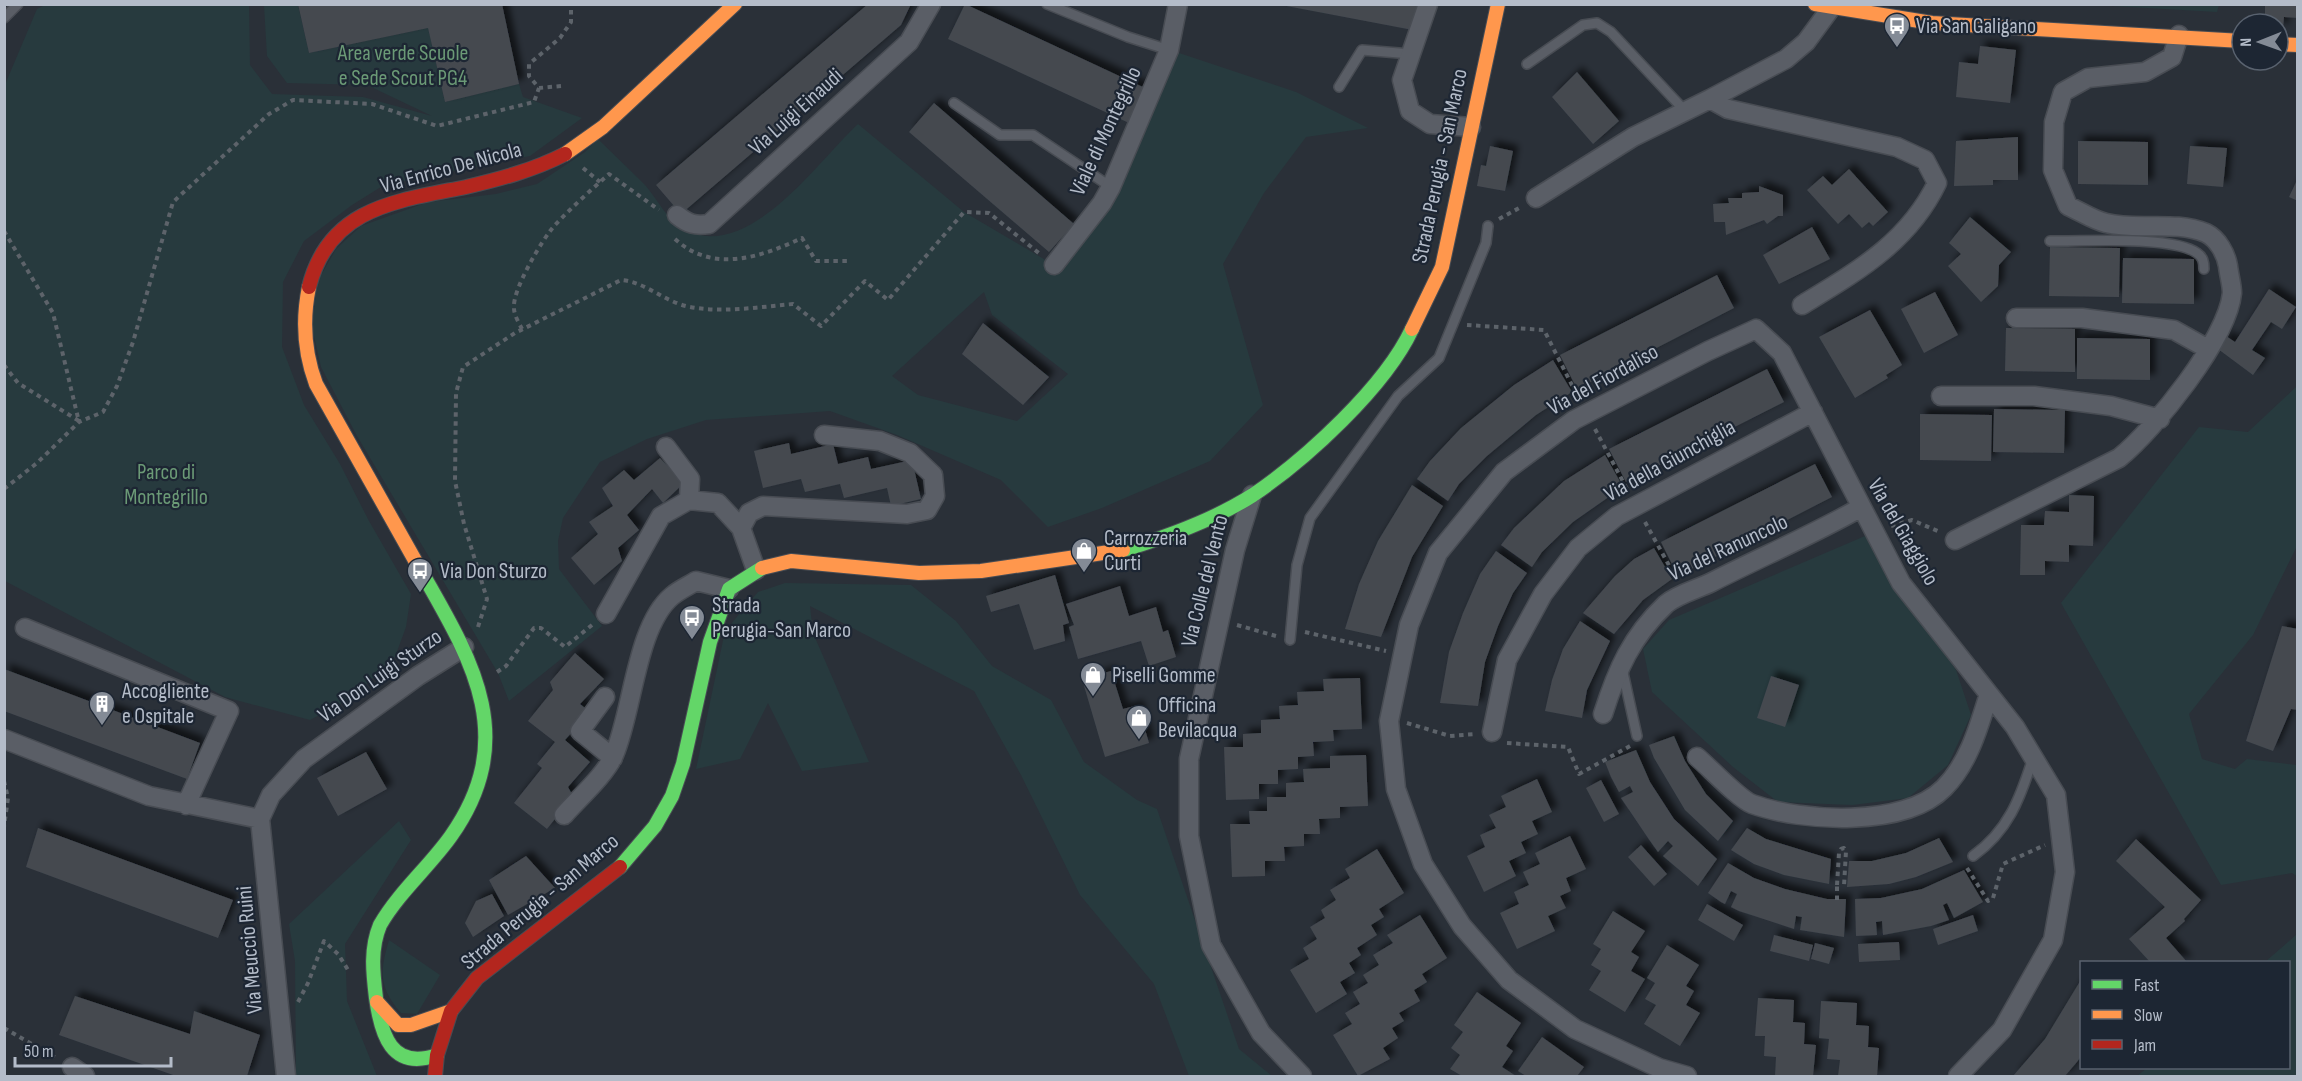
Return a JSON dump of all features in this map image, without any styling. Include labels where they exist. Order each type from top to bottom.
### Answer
[{"type":"main road","name":"Via Enrico De Nicola","points":[[464,647],[322,397],[309,370],[304,340],[310,275],[326,246],[349,222],[374,210],[397,201],[532,170],[566,155],[597,133],[735,4]]},
{"type":"main road","name":"Strada Perugia - San Marco","points":[[435,1077],[437,1055],[451,1011],[477,978],[624,864],[655,826],[672,796],[683,764],[710,642],[729,589],[756,570],[791,561],[919,573],[981,571],[1124,550],[1172,534],[1252,495],[1319,442],[1362,399],[1408,338],[1442,267],[1498,4]]},
{"type":"main road","points":[[1823,6],[1900,20],[2230,39]]},
{"type":"main road","name":"Via Don Luigi Sturzo","points":[[396,1067],[377,1001],[373,972],[374,949],[380,925],[456,832],[473,803],[482,772],[486,722],[479,684],[464,647]]},
{"type":"main road","points":[[377,1001],[416,1042],[437,1055]]},
{"type":"main road","points":[[398,1025],[411,1025],[451,1011]]},
{"type":"main road","points":[[388,1043],[398,1055],[413,1059],[426,1060],[437,1055]]},
{"type":"street","name":"Via Luigi Einaudi","points":[[677,215],[687,223],[698,226],[709,224],[909,42],[931,4]]},
{"type":"street","name":"Viale di Montegrillo","points":[[1054,265],[1104,201],[1111,187],[1169,50],[1178,4]]},
{"type":"street","points":[[1428,4],[1402,80],[1410,111],[1430,124],[1470,127]]},
{"type":"street","points":[[1536,198],[1633,137],[1786,59],[1806,42],[1823,6]]},
{"type":"street","points":[[1955,540],[2120,458],[2160,419],[2223,323],[2232,294],[2227,260],[2220,245],[2207,234],[2166,234],[2106,223],[2068,206],[2054,170],[2054,122],[2063,92],[2088,78],[2145,72],[2172,57],[2179,35]]},
{"type":"street","points":[[1710,99],[1728,109],[1897,147],[1926,160],[1937,183],[1924,211],[1872,262],[1802,305]]},
{"type":"street","points":[[2016,318],[2082,318],[2174,330],[2208,349]]},
{"type":"street","name":"Via del Fiordaliso","points":[[1687,1077],[1659,1068],[1575,1029],[1509,980],[1462,926],[1424,864],[1396,789],[1389,718],[1408,625],[1438,553],[1504,472],[1586,413],[1707,351],[1756,329],[1782,353],[1813,412]]},
{"type":"street","points":[[1941,396],[2034,396],[2111,406],[2160,419]]},
{"type":"street","name":"Via della Giunchiglia","points":[[1492,732],[1507,660],[1544,594],[1578,548],[1617,516],[1813,412]]},
{"type":"street","name":"Via del Giaggiolo","points":[[1813,412],[1860,508],[1901,584],[2015,727],[2056,795],[2065,872],[2053,939],[2002,1030],[1958,1077]]},
{"type":"street","points":[[741,528],[749,513],[763,506],[907,514],[927,510],[935,496],[933,476],[910,453],[880,441],[824,435]]},
{"type":"street","points":[[666,447],[690,479],[689,500]]},
{"type":"street","name":"Via Colle del Vento","points":[[1252,495],[1235,550],[1189,759],[1189,836],[1211,945],[1261,1033],[1302,1077]]},
{"type":"street","points":[[606,614],[661,516],[689,500],[718,503],[741,528],[756,570]]},
{"type":"street","name":"Via del Ranuncolo","points":[[1603,714],[1621,663],[1641,632],[1668,602],[1801,541],[1860,508]]},
{"type":"street","points":[[564,815],[613,758],[627,719],[642,648],[653,623],[671,597],[696,581],[729,589]]},
{"type":"street","points":[[25,628],[229,711],[186,805]]},
{"type":"street","name":"Via Don Luigi Sturzo","points":[[260,819],[271,795],[304,759],[418,676],[464,647]]},
{"type":"street","points":[[1697,757],[1750,804],[1823,818],[1916,808],[1945,788],[1972,747],[1989,694]]},
{"type":"street","points":[[605,697],[580,731],[613,758]]},
{"type":"street","points":[[4,739],[149,796],[260,819]]},
{"type":"street","name":"Via Meuccio Ruini","points":[[260,819],[286,1077]]},
{"type":"lane","points":[[4,18],[18,4]]},
{"type":"lane","points":[[1047,4],[1128,37],[1169,50]]},
{"type":"lane","points":[[1894,4],[1900,20]]},
{"type":"lane","points":[[1527,64],[1583,25],[1597,23],[1611,32],[1686,112]]},
{"type":"lane","points":[[1339,87],[1362,50],[1411,54]]},
{"type":"lane","points":[[954,104],[1000,135],[1032,135],[1111,187]]},
{"type":"lane","points":[[1290,640],[1297,565],[1310,518],[1398,396],[1439,358],[1486,243],[1488,226]]},
{"type":"lane","points":[[2050,241],[2166,234],[2197,252],[2204,260],[2204,269]]},
{"type":"lane","points":[[1621,663],[1637,736]]},
{"type":"lane","points":[[1973,856],[1992,843],[2018,802],[2033,756]]},
{"type":"path","points":[[539,88],[529,76],[529,64],[561,38],[571,22],[571,4]]},
{"type":"path","points":[[539,88],[561,86]]},
{"type":"path","points":[[4,489],[37,463],[79,422],[103,412],[117,386],[173,202],[269,114],[294,100],[372,104],[437,126],[534,102],[539,88]]},
{"type":"path","points":[[522,329],[514,307],[515,294],[553,227],[609,174],[659,210],[677,215]]},
{"type":"path","points":[[651,205],[656,215]]},
{"type":"path","points":[[464,647],[481,624],[487,599],[464,524],[455,481],[456,393],[463,367],[522,329],[621,280],[636,281],[662,298],[691,307],[734,309],[793,304],[821,326],[865,281],[888,300],[964,212],[988,213],[1054,265]]},
{"type":"path","points":[[4,231],[53,313],[79,422]]},
{"type":"path","points":[[667,231],[687,250],[719,260],[767,255],[802,238],[816,261],[847,261]]},
{"type":"path","points":[[1453,324],[1544,330],[1586,413],[1685,594]]},
{"type":"path","points":[[4,364],[18,383],[79,422]]},
{"type":"path","points":[[1873,531],[1912,520],[1955,540]]},
{"type":"path","points":[[479,684],[506,666],[534,628],[541,628],[565,647],[606,614]]},
{"type":"path","points":[[1219,620],[1290,640],[1305,632],[1402,654]]},
{"type":"path","points":[[1389,718],[1450,736],[1492,732],[1509,744],[1568,747],[1580,774],[1631,745]]},
{"type":"path","points":[[4,782],[8,798],[4,827]]},
{"type":"path","points":[[1967,868],[1988,901],[1994,898],[2002,864],[2061,837]]},
{"type":"path","points":[[1837,900],[1839,853],[1840,849],[1844,848],[1846,850],[1844,886]]},
{"type":"path","points":[[279,1012],[301,1000],[324,941],[338,954],[352,976]]},
{"type":"path","points":[[4,1028],[76,1074]]},
{"type":"green space","name":"Parco di Montegrillo","points":[[45,5],[249,5],[250,65],[272,94],[363,97],[432,116],[367,85],[287,83],[267,56],[264,5],[298,5],[309,53],[428,28],[445,102],[519,84],[523,97],[582,118],[530,156],[384,185],[352,205],[304,241],[283,282],[282,347],[304,405],[340,464],[369,521],[411,594],[406,627],[395,657],[353,697],[310,720],[225,697],[5,581],[4,87],[37,9]]},
{"type":"green space","points":[[2095,5],[2219,5],[2217,12]]},
{"type":"green space","points":[[1176,52],[1296,92],[1368,128],[1306,137],[1264,193],[1223,264],[1263,405],[1210,461],[1102,508],[1048,527],[1001,480],[897,435],[830,411],[706,420],[647,439],[600,462],[563,518],[558,541],[559,569],[602,626],[509,701],[498,673],[357,436],[321,367],[312,327],[317,282],[336,249],[361,226],[428,202],[496,194],[537,184],[585,152],[598,139],[644,184],[667,215],[678,225],[683,229],[708,236],[732,233],[756,221],[780,204],[858,124],[964,212],[1054,265],[1051,268],[1064,269],[1109,206]],"holes":[[[984,292],[992,315],[1068,374],[1017,421],[918,395],[892,376]]]},
{"type":"green space","points":[[2296,387],[2297,546],[2253,635],[2189,714],[2202,759],[2235,769],[2247,759],[2297,765],[2297,876],[2292,873],[2221,885],[2061,603],[2199,427],[2248,432]]},
{"type":"green space","points":[[1865,536],[1956,670],[1971,715],[1948,765],[1908,798],[1852,805],[1778,802],[1733,767],[1652,692],[1643,649],[1669,620]]},
{"type":"green space","points":[[785,583],[911,585],[956,621],[992,666],[1051,700],[1084,762],[1137,800],[1157,809],[1239,1049],[1272,1076],[1189,1076],[1154,984],[1080,895],[1021,775],[974,691],[810,606],[813,633],[869,762],[802,771],[768,703],[740,759],[696,769],[725,631],[758,592]]},
{"type":"green space","points":[[399,821],[411,840],[345,944],[347,1001],[377,1076],[296,1076],[295,961],[289,924]]},
{"type":"green space","points":[[2297,934],[2297,1076],[2137,1076],[2146,1069],[2290,1069],[2290,961],[2266,961]]},
{"type":"green space","points":[[389,940],[440,975],[417,1014],[401,1013],[388,995],[383,970]]},
{"type":"building","points":[[298,4],[502,4],[519,84],[445,102],[428,28],[309,53]]},
{"type":"building","points":[[868,4],[911,4],[901,25],[681,214],[656,185]]},
{"type":"building","points":[[965,4],[1145,88],[1129,123],[948,39]]},
{"type":"building","points":[[1276,4],[1423,4],[1418,31]]},
{"type":"building","points":[[2265,4],[2298,4],[2298,18],[2290,17],[2290,12],[2265,12]]},
{"type":"building","points":[[1980,46],[2016,50],[2010,103],[1956,97],[1959,62],[1978,64]]},
{"type":"building","points":[[1577,72],[1619,121],[1593,144],[1552,97]]},
{"type":"building","points":[[934,103],[1074,224],[1049,252],[909,132]]},
{"type":"building","points":[[2018,137],[2018,180],[1993,180],[1993,185],[1954,186],[1956,141]]},
{"type":"building","points":[[2078,141],[2148,142],[2148,185],[2078,184]]},
{"type":"building","points":[[1490,146],[1513,151],[1505,191],[1477,186],[1481,165],[1486,166]]},
{"type":"building","points":[[2190,146],[2227,148],[2223,187],[2187,184]]},
{"type":"building","points":[[1849,169],[1888,212],[1873,226],[1869,222],[1862,228],[1849,214],[1838,224],[1807,190],[1823,176],[1832,185]]},
{"type":"building","points":[[2298,178],[2298,201],[2289,197]]},
{"type":"building","points":[[1759,186],[1783,195],[1783,216],[1778,216],[1767,224],[1764,220],[1726,235],[1725,222],[1714,222],[1713,204],[1729,203],[1728,198],[1742,198],[1742,193],[1759,192]]},
{"type":"building","points":[[1970,217],[2011,252],[1999,265],[1998,286],[1981,302],[1948,266],[1961,254],[1949,243]]},
{"type":"building","points":[[1812,227],[1830,259],[1779,284],[1763,255]]},
{"type":"building","points":[[2050,247],[2120,248],[2119,297],[2049,296]]},
{"type":"building","points":[[2123,258],[2194,259],[2194,304],[2122,303]]},
{"type":"building","points":[[1717,275],[1734,308],[1577,389],[1560,355]]},
{"type":"building","points":[[2269,289],[2296,307],[2282,329],[2271,322],[2252,350],[2265,358],[2253,375],[2218,349],[2226,336],[2235,342]]},
{"type":"building","points":[[1935,292],[1958,335],[1924,353],[1901,309]]},
{"type":"building","points":[[1870,310],[1902,365],[1886,375],[1888,378],[1855,398],[1819,337]]},
{"type":"building","points":[[983,323],[1049,377],[1023,405],[962,354]]},
{"type":"building","points":[[2006,328],[2075,329],[2075,372],[2005,371]]},
{"type":"building","points":[[2077,338],[2150,339],[2150,380],[2077,379]]},
{"type":"building","points":[[1553,360],[1572,392],[1536,415],[1487,456],[1459,484],[1448,501],[1417,479],[1430,461],[1461,428],[1514,385]]},
{"type":"building","points":[[1767,369],[1784,402],[1626,482],[1609,449]]},
{"type":"building","points":[[1994,409],[2065,410],[2064,453],[1993,452]]},
{"type":"building","points":[[1920,414],[1992,415],[1991,461],[1920,460]]},
{"type":"building","points":[[789,443],[791,454],[833,444],[838,464],[868,457],[871,469],[912,460],[921,499],[891,506],[887,488],[844,498],[840,484],[805,492],[801,479],[763,488],[754,451]]},
{"type":"building","points":[[1605,455],[1623,487],[1573,522],[1542,552],[1532,567],[1501,545],[1514,528],[1564,481]]},
{"type":"building","points":[[660,458],[684,483],[663,503],[652,489],[627,515],[639,530],[618,548],[622,561],[594,585],[571,558],[598,534],[589,522],[613,506],[602,488],[624,470],[634,480]]},
{"type":"building","points":[[1815,464],[1832,497],[1678,576],[1661,542]]},
{"type":"building","points":[[1412,485],[1443,506],[1412,557],[1381,637],[1345,629],[1359,584],[1378,541]]},
{"type":"building","points":[[2069,495],[2094,496],[2093,546],[2069,545],[2069,562],[2045,561],[2045,575],[2020,575],[2021,525],[2044,525],[2045,511],[2069,512]]},
{"type":"building","points":[[1654,548],[1672,579],[1643,600],[1614,634],[1583,613],[1615,576],[1634,559]]},
{"type":"building","points":[[1496,551],[1527,573],[1513,593],[1498,626],[1485,662],[1478,706],[1440,703],[1449,652],[1463,613],[1480,574]]},
{"type":"building","points":[[1055,575],[1069,623],[1063,625],[1065,641],[1034,650],[1019,604],[991,612],[986,596]]},
{"type":"building","points":[[1120,586],[1129,616],[1156,607],[1163,632],[1168,630],[1176,657],[1149,666],[1141,641],[1078,659],[1069,627],[1074,625],[1066,604]]},
{"type":"building","points":[[1580,621],[1610,641],[1587,690],[1582,718],[1545,711],[1552,680],[1563,649]]},
{"type":"building","points":[[2282,626],[2298,629],[2298,710],[2291,709],[2273,751],[2246,741]]},
{"type":"building","points":[[575,653],[604,679],[580,704],[590,712],[565,740],[590,762],[568,787],[573,796],[547,829],[514,803],[542,768],[537,764],[555,742],[528,721],[553,690],[550,682]]},
{"type":"building","name":"Accogliente e Ospitale","points":[[4,669],[200,743],[187,779],[4,711]]},
{"type":"building","points":[[1111,671],[1123,709],[1138,705],[1149,743],[1105,757],[1082,679]]},
{"type":"building","points":[[1771,676],[1799,685],[1785,727],[1757,718]]},
{"type":"building","points":[[1360,678],[1362,729],[1333,730],[1334,741],[1313,742],[1314,756],[1298,757],[1298,769],[1278,770],[1278,784],[1259,784],[1259,799],[1226,800],[1224,747],[1243,747],[1243,734],[1261,733],[1261,720],[1280,719],[1279,706],[1298,705],[1297,692],[1324,691],[1323,679]]},
{"type":"building","points":[[1674,736],[1685,761],[1706,794],[1733,821],[1718,841],[1685,810],[1654,758],[1649,745]]},
{"type":"building","points":[[1636,750],[1650,782],[1674,819],[1717,859],[1698,886],[1663,856],[1673,846],[1668,841],[1658,852],[1621,798],[1633,792],[1630,786],[1619,792],[1611,777],[1605,762]]},
{"type":"building","points":[[366,752],[387,789],[338,816],[317,778]]},
{"type":"building","points":[[1366,755],[1368,806],[1340,807],[1340,818],[1319,819],[1320,834],[1304,834],[1304,846],[1284,847],[1285,861],[1265,861],[1265,876],[1232,877],[1230,824],[1250,824],[1249,811],[1267,811],[1267,797],[1286,797],[1286,783],[1304,782],[1303,769],[1330,768],[1330,756]]},
{"type":"building","points":[[1537,779],[1552,812],[1532,821],[1538,834],[1521,842],[1526,853],[1509,861],[1516,876],[1484,892],[1467,856],[1485,847],[1480,835],[1496,828],[1489,815],[1506,807],[1501,796]]},
{"type":"building","points":[[1601,780],[1619,814],[1604,822],[1586,788]]},
{"type":"building","points":[[38,828],[233,900],[218,938],[26,867]]},
{"type":"building","points":[[1747,828],[1766,839],[1831,859],[1829,884],[1784,875],[1754,864],[1731,850]]},
{"type":"building","points":[[1570,836],[1586,869],[1566,878],[1571,891],[1560,896],[1566,908],[1548,916],[1555,931],[1517,949],[1500,913],[1519,904],[1514,892],[1529,885],[1523,872],[1540,864],[1535,853]]},
{"type":"building","points":[[1939,838],[1953,862],[1916,877],[1889,884],[1847,887],[1849,861],[1872,861],[1906,853]]},
{"type":"building","points":[[2136,839],[2201,900],[2184,919],[2185,921],[2166,938],[2186,961],[2149,961],[2129,939],[2165,907],[2116,861]]},
{"type":"building","points":[[1641,845],[1667,874],[1654,886],[1628,857]]},
{"type":"building","points":[[1377,849],[1404,893],[1379,909],[1384,917],[1371,925],[1377,935],[1357,948],[1361,955],[1349,963],[1355,973],[1340,982],[1347,994],[1316,1013],[1290,970],[1309,959],[1303,948],[1317,939],[1310,927],[1325,918],[1321,910],[1336,900],[1330,890],[1350,878],[1345,869]]},
{"type":"building","points":[[526,856],[555,888],[508,915],[489,880]]},
{"type":"building","points":[[1728,863],[1754,878],[1785,889],[1827,899],[1846,899],[1844,937],[1800,930],[1802,917],[1796,916],[1794,929],[1739,911],[1731,907],[1737,894],[1731,891],[1725,904],[1721,902],[1708,893]]},
{"type":"building","points":[[1964,870],[1983,902],[1954,918],[1947,903],[1943,905],[1949,920],[1931,926],[1883,935],[1882,921],[1876,922],[1877,935],[1856,936],[1855,899],[1881,898],[1922,889]]},
{"type":"building","points":[[492,894],[504,916],[473,937],[465,923],[476,901]]},
{"type":"building","points":[[1707,904],[1743,925],[1734,941],[1698,920]]},
{"type":"building","points":[[1613,911],[1645,931],[1631,952],[1639,957],[1631,971],[1645,979],[1625,1012],[1589,990],[1601,971],[1591,965],[1601,949],[1593,944]]},
{"type":"building","points":[[1420,915],[1447,958],[1422,974],[1427,982],[1414,990],[1420,1001],[1399,1013],[1404,1021],[1392,1028],[1398,1038],[1383,1048],[1390,1059],[1358,1076],[1333,1035],[1352,1024],[1345,1013],[1360,1004],[1353,992],[1368,983],[1363,975],[1379,965],[1373,955],[1393,943],[1387,935]]},
{"type":"building","points":[[1973,915],[1978,931],[1938,945],[1933,929]]},
{"type":"building","points":[[1774,935],[1813,945],[1809,961],[1770,951]]},
{"type":"building","points":[[1899,942],[1900,960],[1859,962],[1858,944]]},
{"type":"building","points":[[1815,943],[1834,948],[1829,964],[1811,959]]},
{"type":"building","points":[[1667,945],[1699,965],[1686,986],[1694,991],[1686,1005],[1700,1013],[1680,1046],[1644,1024],[1656,1005],[1645,999],[1655,983],[1647,978]]},
{"type":"building","points":[[2080,981],[2080,1058],[2065,1076],[2013,1076],[2045,1039]]},
{"type":"building","points":[[1477,992],[1521,1023],[1506,1046],[1513,1051],[1502,1067],[1516,1076],[1462,1076],[1450,1069],[1460,1055],[1451,1048],[1463,1032],[1454,1025]]},
{"type":"building","points":[[75,996],[190,1034],[194,1011],[260,1035],[247,1076],[176,1076],[59,1035]]},
{"type":"building","points":[[1758,998],[1794,1000],[1793,1022],[1805,1023],[1804,1044],[1816,1045],[1813,1076],[1775,1076],[1776,1057],[1764,1056],[1765,1036],[1755,1036]]},
{"type":"building","points":[[1821,1001],[1857,1003],[1856,1025],[1869,1026],[1868,1047],[1879,1048],[1877,1076],[1838,1076],[1840,1060],[1827,1059],[1829,1039],[1819,1038]]},
{"type":"building","points":[[1542,1037],[1584,1067],[1577,1076],[1526,1076],[1518,1071]]},
{"type":"traffic: fast","points":[[1123,550],[1206,520],[1238,504],[1274,480],[1319,442],[1364,398],[1400,351],[1412,329]]},
{"type":"traffic: fast","points":[[620,867],[655,826],[672,796],[683,764],[710,642],[729,589],[762,568]]},
{"type":"traffic: fast","points":[[421,571],[457,636],[471,668],[481,700],[485,733],[483,766],[472,800],[451,836],[396,902],[380,925],[375,943],[373,970],[381,1024],[391,1046],[409,1058],[421,1059],[437,1055]]},
{"type":"traffic: slow","points":[[565,154],[603,127],[735,4]]},
{"type":"traffic: slow","points":[[1412,329],[1442,267],[1498,4]]},
{"type":"traffic: slow","points":[[1815,4],[1932,23],[2230,40]]},
{"type":"traffic: slow","points":[[2290,45],[2298,45]]},
{"type":"traffic: slow","points":[[309,287],[305,312],[305,336],[316,384],[421,571]]},
{"type":"traffic: slow","points":[[762,568],[791,561],[919,573],[981,571],[1123,550]]},
{"type":"traffic: slow","points":[[377,1002],[398,1025],[411,1025],[451,1011]]},
{"type":"traffic: jam","points":[[309,287],[319,260],[332,240],[349,224],[369,212],[415,197],[504,177],[541,165],[565,154]]},
{"type":"traffic: jam","points":[[435,1076],[437,1055],[451,1011],[477,978],[620,867]]},
{"type":"place","name":"Via San Galigano","points":[[1897,49]]},
{"type":"place","name":"Carrozzeria Curti","points":[[1084,574]]},
{"type":"place","name":"Via Don Sturzo","points":[[420,594]]},
{"type":"place","name":"Strada Perugia-San Marco","points":[[692,641]]},
{"type":"place","name":"Piselli Gomme","points":[[1093,698]]},
{"type":"place","name":"Accogliente e Ospitale","points":[[102,727]]},
{"type":"place","name":"Officina Bevilacqua","points":[[1139,741]]},
{"type":"park label","name":"Area verde Scuole e Sede Scout PG4","points":[[403,66]]}]
